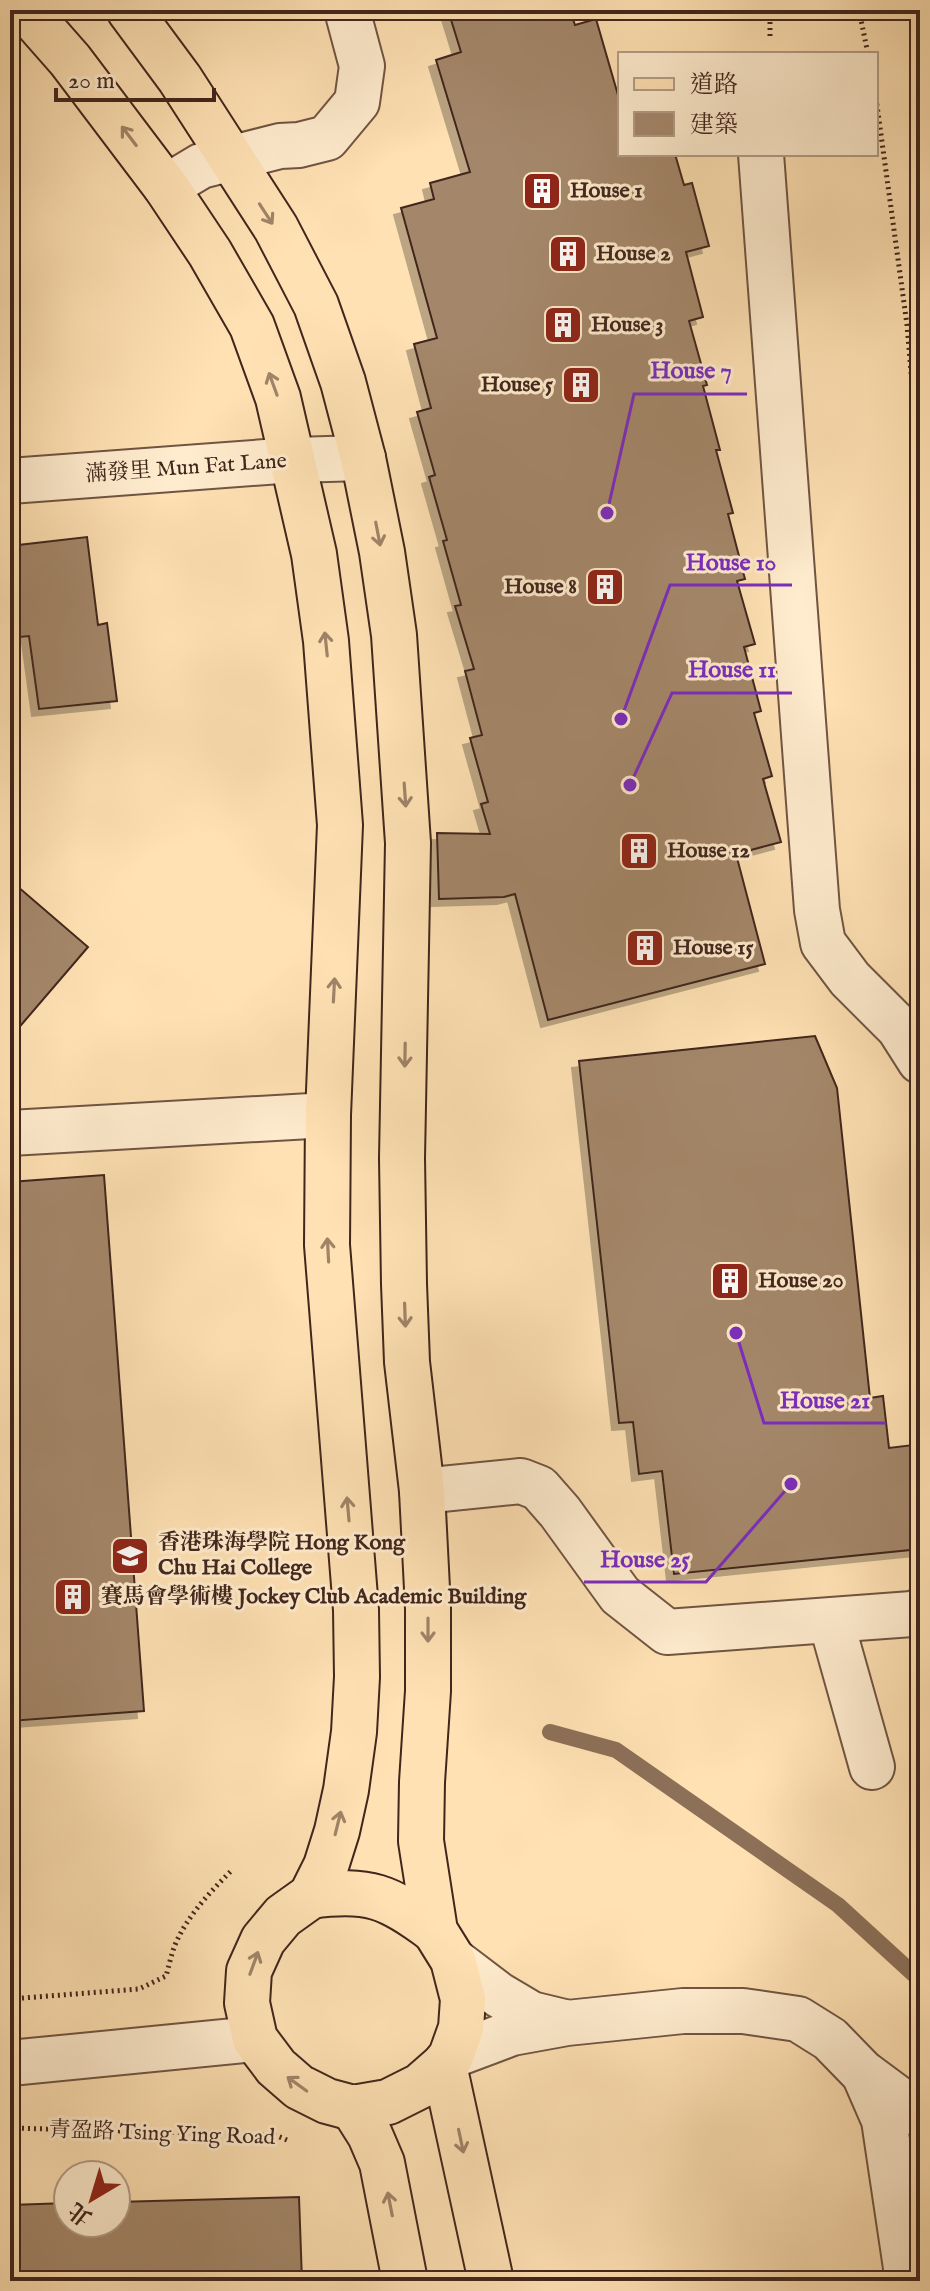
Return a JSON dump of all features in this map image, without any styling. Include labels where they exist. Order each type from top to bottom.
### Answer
[{"type":"main road","points":[[26,10],[70,60],[166,187],[210,253],[252,326],[278,398],[314,554],[326,641],[340,825],[328,1115],[327,1245],[356,1610],[357,1677],[346,1790],[326,1866],[311,1896]]},
{"type":"main road","points":[[47,10],[70,60]]},
{"type":"main road","points":[[129,10],[180,79],[276,228],[316,305],[343,382],[363,458],[382,552],[394,635],[408,843],[403,1271],[407,1362],[427,1546],[428,1691],[421,1841],[444,1945],[463,1999],[461,2028],[448,2060],[420,2086],[388,2102],[353,2108],[327,2101],[299,2087],[276,2067],[255,2039],[247,2003],[249,1971],[263,1940],[283,1916],[311,1896],[342,1891],[373,1895],[405,1909],[444,1945]]},
{"type":"main road","points":[[448,2060],[491,2281]]},
{"type":"main road","points":[[353,2108],[370,2135],[382,2163],[405,2281]]},
{"type":"street","points":[[166,187],[201,166],[327,138],[357,102],[362,66],[347,10]]},
{"type":"street","points":[[761,156],[819,921],[823,943],[850,979],[899,1028],[920,1061]]},
{"type":"street","name":"滿發里 Mun Fat Lane","points":[[10,481],[293,460],[363,458]]},
{"type":"street","points":[[10,1133],[328,1115]]},
{"type":"street","points":[[422,1491],[521,1481],[539,1488],[620,1595],[667,1632],[831,1621],[920,1611]]},
{"type":"street","points":[[831,1621],[872,1767]]},
{"type":"street","points":[[444,1945],[499,1995],[531,2014],[567,2023]]},
{"type":"street","points":[[448,2060],[512,2033],[567,2023],[683,2011],[743,2011],[798,2019],[830,2039],[864,2074],[920,2115]]},
{"type":"street","points":[[10,2063],[255,2039]]},
{"type":"street","points":[[864,2074],[884,2120],[908,2281]]},
{"type":"path","points":[[770,10],[770,38]]},
{"type":"path","points":[[859,10],[868,52]]},
{"type":"path","points":[[878,113],[907,325],[920,476]]},
{"type":"path","points":[[10,1999],[139,1989],[166,1976],[175,1944],[194,1913],[233,1869]]},
{"type":"path","name":"青盈路 Tsing Ying Road","points":[[10,2128],[275,2135],[299,2145]]},
{"type":"building","points":[[448,10],[570,10],[575,25],[596,19],[618,95],[618,156],[676,156],[684,185],[692,183],[709,246],[686,252],[703,317],[689,321],[707,385],[703,386],[720,450],[716,450],[733,513],[728,514],[745,579],[737,581],[755,644],[744,647],[761,711],[754,713],[772,776],[763,779],[781,842],[736,854],[765,964],[548,1020],[515,894],[439,899],[437,833],[490,834],[481,804],[488,802],[470,738],[482,735],[465,671],[474,669],[455,606],[461,605],[429,477],[435,475],[417,412],[431,408],[414,344],[437,338],[401,208],[434,199],[430,183],[470,172],[436,60],[461,52]]},
{"type":"building","points":[[87,537],[98,625],[107,623],[117,701],[39,709],[29,636],[10,638],[10,546]]},
{"type":"building","points":[[10,880],[88,947],[10,1038]]},
{"type":"building","points":[[815,1036],[837,1088],[870,1398],[883,1396],[889,1448],[913,1445],[920,1507],[920,1549],[674,1574],[662,1471],[639,1474],[633,1422],[619,1423],[579,1061]]},
{"type":"building","points":[[104,1175],[144,1711],[10,1721],[10,1182]]},
{"type":"building","points":[[299,2197],[302,2281],[10,2281],[10,2205],[52,2204],[52,2239],[132,2239],[132,2202]]},
{"type":"waterway","points":[[550,1732],[616,1750],[838,1905],[920,1980]]},
{"type":"place","name":"House 1","points":[[542,191]]},
{"type":"place","name":"House 2","points":[[568,254]]},
{"type":"place","name":"House 3","points":[[563,325]]},
{"type":"place","name":"House 5","points":[[581,385]]},
{"type":"place","name":"House 7","points":[[607,513]]},
{"type":"place","name":"House 8","points":[[605,587]]},
{"type":"place","name":"House 10","points":[[621,719]]},
{"type":"place","name":"House 11","points":[[630,785]]},
{"type":"place","name":"House 12","points":[[639,851]]},
{"type":"place","name":"House 15","points":[[645,948]]},
{"type":"place","name":"House 20","points":[[730,1281]]},
{"type":"place","name":"House 21","points":[[736,1333]]},
{"type":"place","name":"House 25","points":[[791,1484]]},
{"type":"place","name":"香港珠海學院 Hong Kong Chu Hai College","points":[[130,1556]]},
{"type":"place","name":"賽馬會學術樓 Jockey Club Academic Building","points":[[73,1597]]}]
